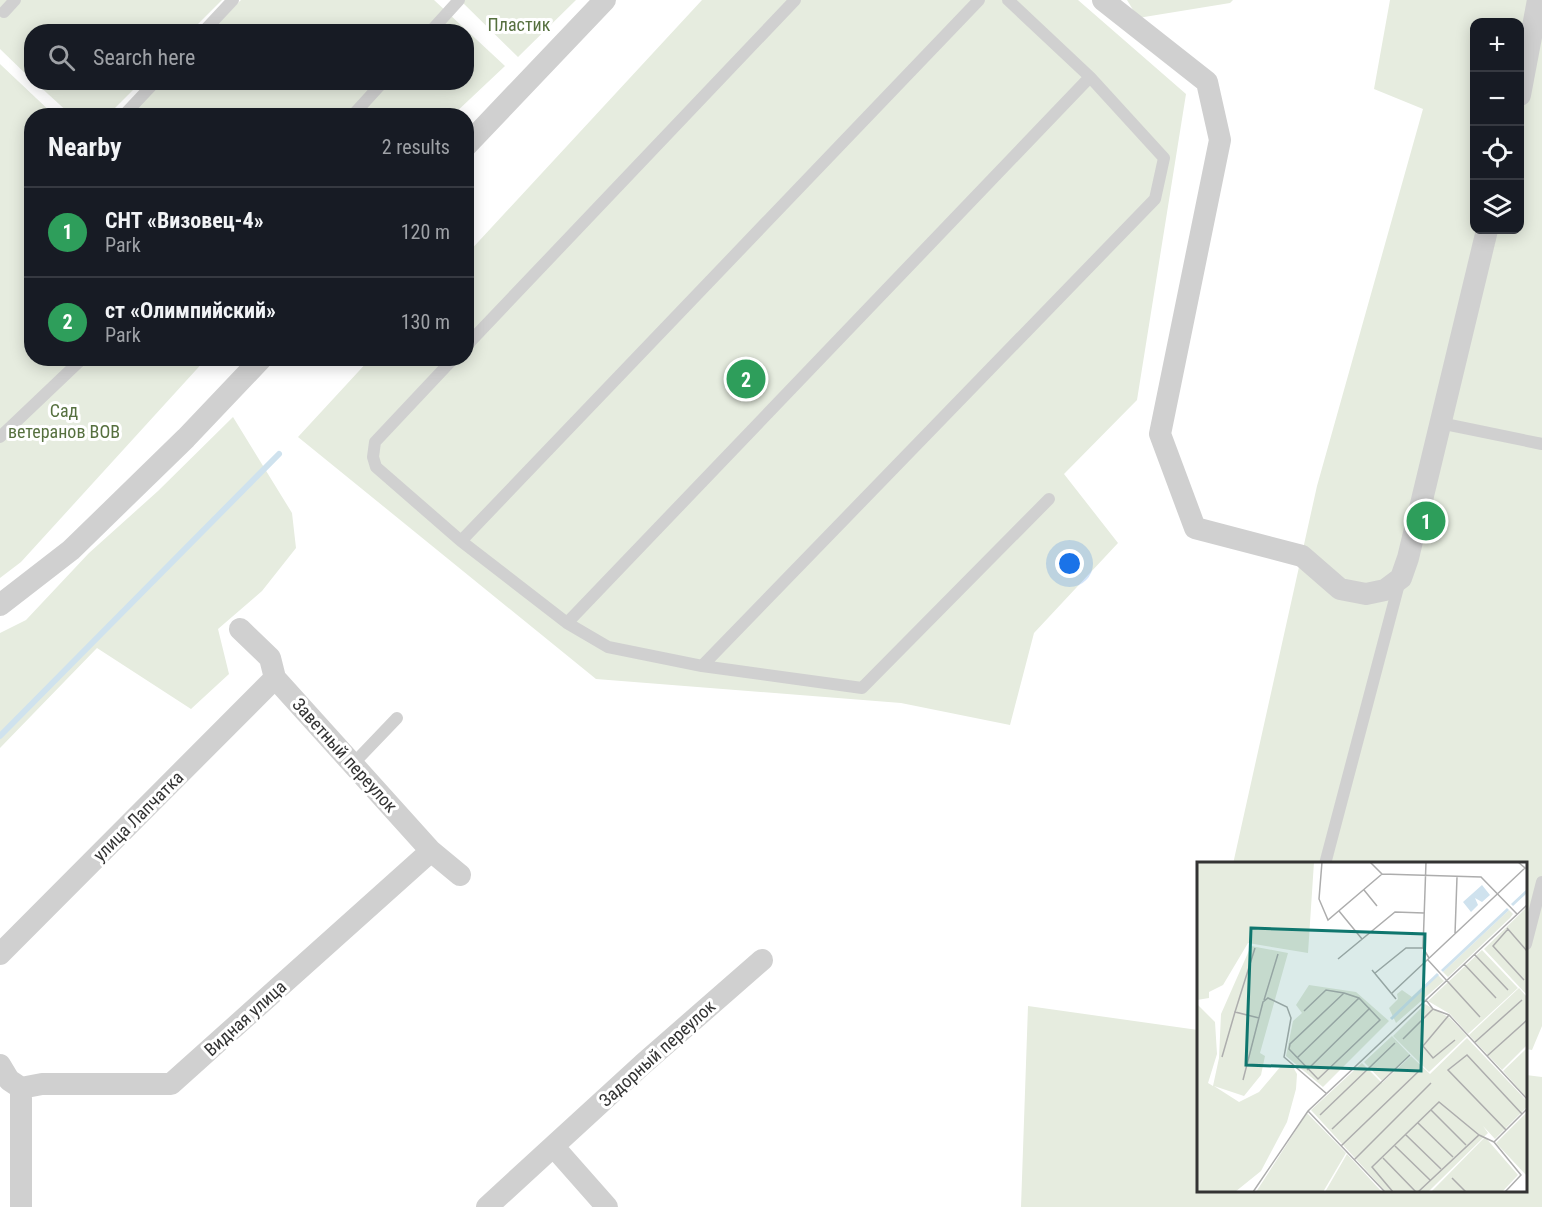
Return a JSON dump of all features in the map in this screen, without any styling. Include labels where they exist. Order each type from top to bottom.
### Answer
[{"type":"street","points":[[474,138],[605,0]]},
{"type":"street","points":[[1103,0],[1207,82],[1220,140],[1160,434],[1195,528],[1302,556],[1340,589],[1366,594],[1385,591],[1401,578],[1408,558],[1486,234]]},
{"type":"street","points":[[1524,73],[1538,0]]},
{"type":"street","points":[[0,605],[71,550],[186,438],[254,366]]},
{"type":"street","name":"Заветный переулок","points":[[240,628],[270,658],[275,678],[431,851],[460,875]]},
{"type":"street","name":"улица Лапчатка","points":[[0,954],[275,678]]},
{"type":"street","name":"Видная улица","points":[[21,1088],[42,1084],[171,1084],[431,851]]},
{"type":"street","name":"Задорный переулок","points":[[487,1207],[762,960]]},
{"type":"street","points":[[0,1065],[9,1080],[21,1088],[21,1207]]},
{"type":"street","points":[[554,1147],[608,1207]]},
{"type":"lane","points":[[4,12],[15,0]]},
{"type":"lane","points":[[210,24],[233,0]]},
{"type":"lane","points":[[437,24],[459,0]]},
{"type":"lane","points":[[474,338],[795,0]]},
{"type":"lane","points":[[462,542],[979,0]]},
{"type":"lane","points":[[702,666],[1155,199],[1164,158],[1090,77],[1008,0]]},
{"type":"lane","points":[[567,623],[1090,77]]},
{"type":"lane","points":[[131,108],[147,90]]},
{"type":"lane","points":[[359,108],[375,90]]},
{"type":"lane","points":[[0,437],[75,366]]},
{"type":"lane","points":[[446,366],[375,442],[373,457],[376,467],[462,542],[567,623],[608,647],[702,666],[862,688],[1048,499]]},
{"type":"lane","points":[[1440,423],[1542,444]]},
{"type":"lane","points":[[1326,862],[1401,578]]},
{"type":"lane","points":[[353,765],[397,718]]},
{"type":"lane","points":[[1527,940],[1542,882]]},
{"type":"green space","points":[[0,0],[222,0],[198,24],[24,24],[24,72],[0,49]]},
{"type":"green space","points":[[241,0],[434,0],[460,24],[216,24]]},
{"type":"green space","name":"Пластик","points":[[460,0],[576,0],[518,57]]},
{"type":"green space","points":[[702,0],[1078,0],[1186,94],[1137,400],[1064,474],[1118,543],[1034,633],[1010,725],[901,703],[596,679],[298,437],[364,366],[474,366],[474,246]]},
{"type":"green space","points":[[1127,0],[1233,0],[1230,3],[1138,18]]},
{"type":"green space","points":[[1390,0],[1542,0],[1542,1026],[1532,1050],[1527,1049],[1527,862],[1233,862],[1317,486],[1423,109],[1374,89]]},
{"type":"green space","points":[[474,37],[505,66],[460,108],[133,108],[151,90],[474,90]]},
{"type":"green space","name":"Сад ветеранов ВОВ","points":[[0,64],[24,87],[24,90],[28,90],[47,108],[24,108],[24,366],[200,366],[21,562],[0,578]]},
{"type":"green space","points":[[44,90],[133,90],[115,108],[63,108]]},
{"type":"green space","points":[[233,417],[292,513],[296,548],[262,591],[218,629],[229,674],[191,709],[97,648],[0,748],[0,633],[26,620],[89,553],[158,491]]},
{"type":"green space","points":[[1028,1006],[1197,1030],[1197,1192],[1527,1192],[1527,1075],[1542,1077],[1542,1207],[1021,1207]]},
{"type":"waterway","points":[[0,736],[279,454]]},
{"type":"place","name":"ст «Олимпийский»","points":[[746,379]]},
{"type":"place","name":"СНТ «Визовец-4»","points":[[1426,521]]}]
